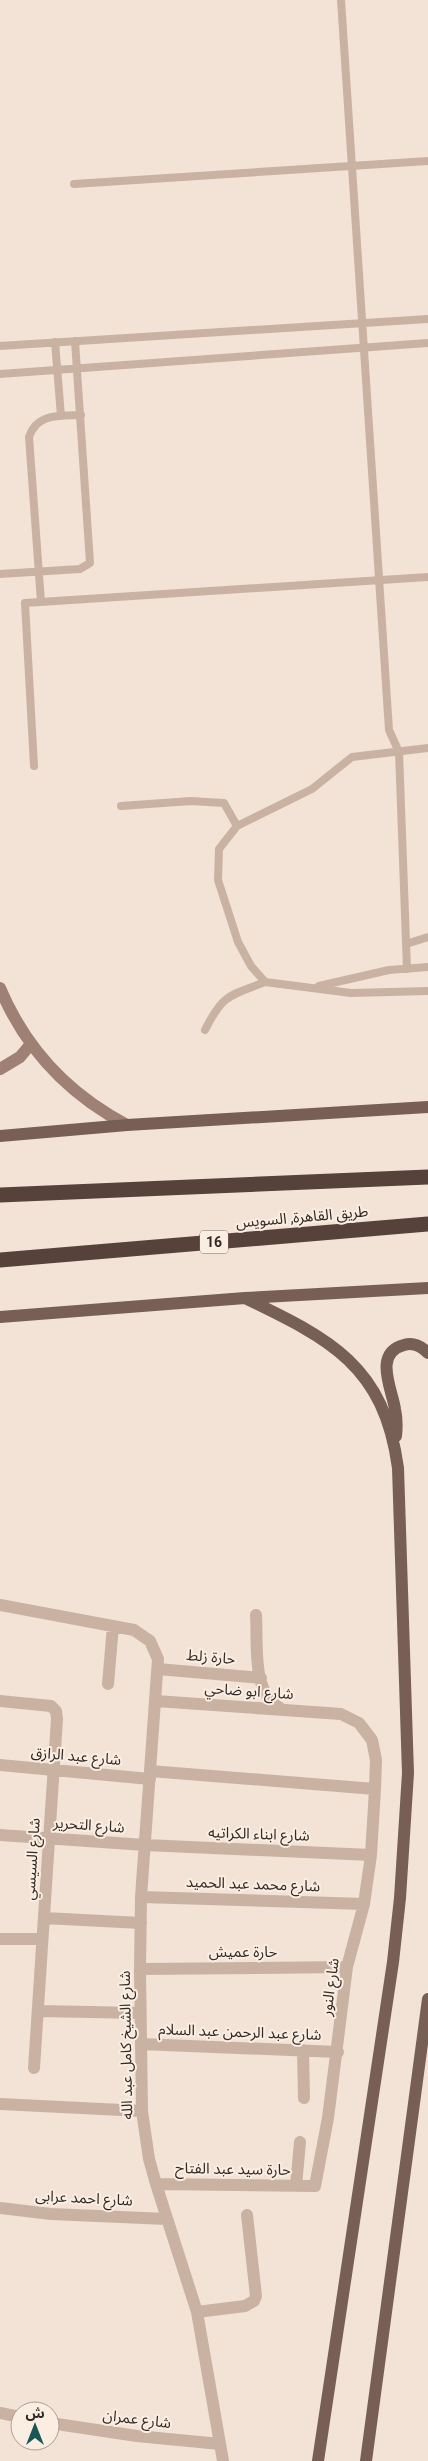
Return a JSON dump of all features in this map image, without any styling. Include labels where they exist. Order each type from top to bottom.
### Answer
[{"type":"highway","points":[[0,1195],[428,1177]]},
{"type":"highway","name":"طريق القاهرة, السويس","points":[[0,1260],[425,1226]]},
{"type":"main road","points":[[0,1136],[127,1125],[428,1107]]},
{"type":"main road","points":[[0,1317],[245,1298],[428,1288]]},
{"type":"main road","points":[[245,1298],[311,1331],[336,1348],[350,1361],[367,1382],[383,1410],[395,1448],[398,1468],[408,1773],[405,1836],[393,1962],[318,2461]]},
{"type":"main road","points":[[395,1448],[396,1419],[386,1362],[393,1351],[404,1345],[418,1345],[428,1352]]},
{"type":"main road","points":[[366,2461],[428,1999]]},
{"type":"street","points":[[0,988],[18,1026],[46,1065],[77,1094],[104,1113],[127,1125]]},
{"type":"street","points":[[0,1069],[20,1057],[30,1045]]},
{"type":"street","points":[[0,1605],[113,1626],[108,1684]]},
{"type":"street","points":[[256,1615],[261,1678],[266,1697],[283,1709]]},
{"type":"street","name":"شارع الشيخ كامل عبد الله","points":[[113,1626],[134,1630],[150,1641],[158,1659],[140,1923],[142,2111],[149,2159],[197,2312],[224,2461]]},
{"type":"street","name":"حارة زلط","points":[[158,1669],[261,1678]]},
{"type":"street","name":"شارع السيسي","points":[[0,1701],[54,1708],[57,1719],[34,2068]]},
{"type":"street","name":"شارع ابو ضاحي","points":[[156,1701],[341,1714]]},
{"type":"street","name":"شارع النور","points":[[311,2187],[316,2184],[338,2052],[347,1967],[364,1904],[371,1855],[376,1760],[372,1740],[359,1723],[341,1714]]},
{"type":"street","name":"شارع عبد الرازق","points":[[0,1765],[150,1775]]},
{"type":"street","points":[[150,1775],[375,1789]]},
{"type":"street","name":"شارع التحرير","points":[[0,1835],[145,1845]]},
{"type":"street","name":"شارع ابناء الكراتيه","points":[[145,1845],[371,1855]]},
{"type":"street","name":"شارع محمد عبد الحميد","points":[[141,1897],[364,1904]]},
{"type":"street","points":[[44,1918],[140,1923]]},
{"type":"street","points":[[0,1939],[42,1939]]},
{"type":"street","name":"حارة عميش","points":[[140,1969],[347,1967]]},
{"type":"street","points":[[38,2010],[140,2013]]},
{"type":"street","name":"شارع عبد الرحمن عبد السلام","points":[[141,2044],[338,2052]]},
{"type":"street","points":[[303,2050],[304,2098]]},
{"type":"street","points":[[0,2104],[142,2111]]},
{"type":"street","points":[[296,2186],[300,2142]]},
{"type":"street","name":"حارة سيد عبد الفتاح","points":[[156,2184],[311,2187]]},
{"type":"street","name":"شارع احمد عرابى","points":[[0,2208],[51,2214],[167,2218]]},
{"type":"street","points":[[197,2312],[245,2306],[254,2301],[256,2296],[247,2215]]},
{"type":"street","name":"شارع عمران","points":[[60,2425],[137,2436],[220,2444]]},
{"type":"lane","points":[[341,0],[389,730],[399,752],[407,969]]},
{"type":"lane","points":[[74,184],[352,168],[428,161]]},
{"type":"lane","points":[[0,346],[428,319]]},
{"type":"lane","points":[[0,574],[80,569],[90,563],[75,341]]},
{"type":"lane","points":[[55,342],[61,416]]},
{"type":"lane","points":[[0,374],[428,343]]},
{"type":"lane","points":[[41,602],[29,437],[32,428],[41,420],[81,415]]},
{"type":"lane","points":[[34,766],[25,603],[428,577]]},
{"type":"lane","points":[[265,982],[251,966],[238,942],[218,880],[219,849],[237,826],[312,789],[352,757],[428,748]]},
{"type":"lane","points":[[121,806],[191,802],[224,804],[237,826]]},
{"type":"lane","points":[[406,944],[428,937]]},
{"type":"lane","points":[[315,987],[389,970],[428,967]]},
{"type":"lane","points":[[205,1030],[216,1008],[229,996],[265,982],[351,993],[428,991]]}]
